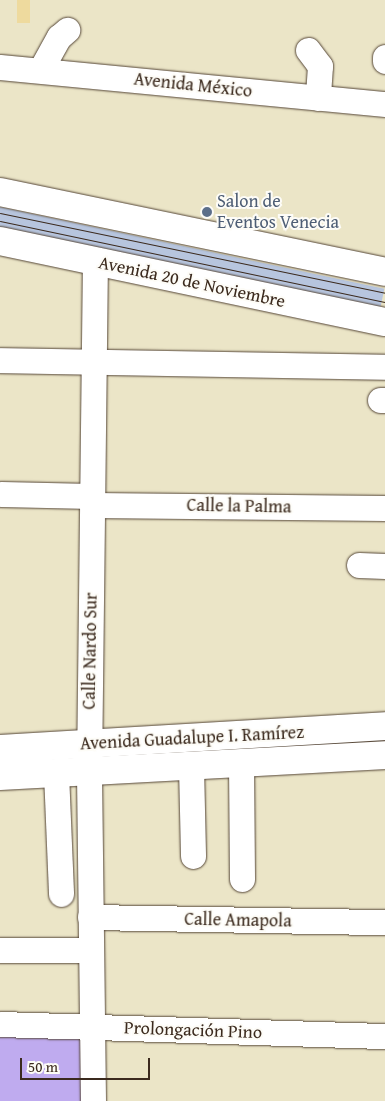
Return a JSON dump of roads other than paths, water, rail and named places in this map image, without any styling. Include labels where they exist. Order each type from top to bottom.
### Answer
[{"type":"main road","points":[[0,192],[385,272]]},
{"type":"main road","name":"Avenida 20 de Noviembre","points":[[0,241],[385,322]]},
{"type":"main road","name":"Avenida Guadalupe I. Ramírez","points":[[0,749],[385,726]]},
{"type":"main road","name":"Avenida Guadalupe I. Ramírez","points":[[0,776],[385,755]]},
{"type":"street","points":[[41,70],[59,37],[67,30]]},
{"type":"street","points":[[308,50],[320,66],[318,98]]},
{"type":"street","name":"Avenida México","points":[[0,67],[385,104]]},
{"type":"street","name":"Calle Nardo Sur","points":[[93,1101],[89,744],[95,261]]},
{"type":"street","points":[[0,360],[385,366]]},
{"type":"street","name":"Calle la Palma","points":[[1,494],[92,500],[385,508]]},
{"type":"street","points":[[359,566],[385,566]]},
{"type":"street","points":[[242,763],[242,879]]},
{"type":"street","points":[[191,766],[192,856]]},
{"type":"street","points":[[56,773],[61,894]]},
{"type":"street","name":"Calle Amapola","points":[[90,917],[385,922]]},
{"type":"street","points":[[0,950],[91,950]]},
{"type":"street","name":"Prolongación Pino","points":[[0,1024],[385,1036]]},
{"type":"tram line","points":[[0,213],[385,293]]},
{"type":"tram line","points":[[0,221],[385,302]]},
{"type":"place","name":"Salon de Eventos Venecia","points":[[207,212]]}]
